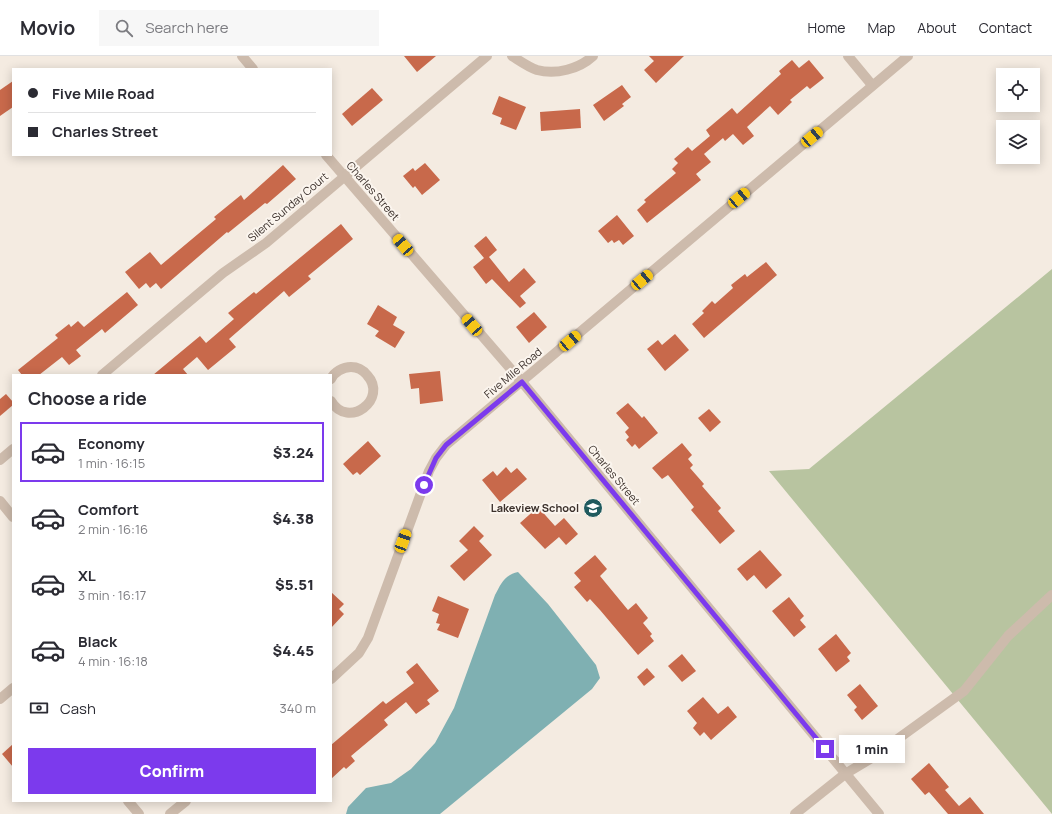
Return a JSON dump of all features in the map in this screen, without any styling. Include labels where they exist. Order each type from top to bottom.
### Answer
[{"type":"street","points":[[242,56],[252,68]]},
{"type":"street","name":"Silent Sunday Court","points":[[103,374],[223,273],[266,243],[487,56]]},
{"type":"street","points":[[512,56],[539,70],[557,71],[574,68],[593,56]]},
{"type":"street","points":[[848,56],[872,85]]},
{"type":"street","name":"Five Mile Road","points":[[332,678],[359,653],[368,638],[429,471],[436,458],[452,440],[908,56]]},
{"type":"street","name":"Charles Street","points":[[327,156],[522,382],[879,814]]},
{"type":"street","points":[[332,378],[338,371],[352,367],[366,373],[373,385],[373,393],[367,406],[354,412],[339,410],[332,401]]},
{"type":"street","points":[[332,415],[339,410]]},
{"type":"street","points":[[0,460],[12,450]]},
{"type":"street","points":[[0,501],[12,516]]},
{"type":"street","points":[[795,814],[845,774],[870,759],[964,691],[1008,636],[1052,595]]},
{"type":"street","points":[[0,699],[12,689]]},
{"type":"street","points":[[129,802],[139,814]]},
{"type":"street","points":[[170,814],[185,802]]},
{"type":"green space","points":[[1052,269],[1052,814],[769,471],[809,469]]},
{"type":"water","points":[[518,572],[548,604],[596,665],[600,678],[592,689],[440,814],[346,814],[348,807],[366,788],[391,783],[411,769],[435,743],[454,708],[495,595],[501,584],[509,575]]},
{"type":"building","points":[[404,56],[436,56],[417,72]]},
{"type":"building","points":[[649,56],[684,56],[656,83],[644,70],[654,61]]},
{"type":"building","points":[[792,60],[799,68],[809,60],[824,78],[810,89],[807,86],[790,100],[792,102],[778,115],[770,106],[747,127],[754,136],[743,145],[733,134],[725,141],[723,138],[704,154],[711,162],[696,174],[701,180],[647,223],[637,210],[646,202],[644,200],[676,173],[672,169],[678,163],[674,159],[688,147],[692,151],[710,136],[706,130],[732,108],[737,114],[781,74],[779,71]]},
{"type":"building","points":[[12,82],[12,108],[0,116],[0,90]]},
{"type":"building","points":[[622,85],[631,97],[622,104],[624,106],[604,121],[593,105]]},
{"type":"building","points":[[372,88],[383,100],[352,126],[342,114]]},
{"type":"building","points":[[499,96],[526,107],[516,130],[500,124],[502,118],[492,114]]},
{"type":"building","points":[[580,109],[581,128],[541,131],[540,112]]},
{"type":"building","points":[[425,163],[440,180],[422,195],[415,186],[413,188],[403,176],[413,168],[415,171]]},
{"type":"building","points":[[283,165],[296,179],[267,204],[265,203],[228,233],[227,232],[161,289],[156,283],[150,288],[146,283],[139,289],[125,272],[150,252],[161,265],[216,219],[214,217],[241,195],[244,200]]},
{"type":"building","points":[[617,215],[634,236],[623,245],[619,240],[614,243],[612,240],[608,243],[598,231]]},
{"type":"building","points":[[341,224],[353,239],[308,276],[311,279],[289,297],[284,291],[229,339],[236,347],[208,370],[197,357],[183,369],[187,374],[154,374],[200,336],[206,343],[234,319],[228,313],[254,292],[256,294]]},
{"type":"building","points":[[486,236],[497,250],[489,257],[509,282],[524,268],[536,282],[520,296],[526,303],[520,308],[492,279],[486,284],[473,267],[484,258],[474,246]]},
{"type":"building","points":[[766,262],[777,275],[704,338],[692,324],[704,313],[702,311],[712,301],[715,304],[733,288],[731,285],[745,274],[747,277]]},
{"type":"building","points":[[127,292],[138,305],[105,333],[102,329],[76,350],[81,356],[69,365],[62,357],[40,374],[21,374],[18,370],[58,338],[55,335],[69,324],[71,327],[78,321],[84,327]]},
{"type":"building","points":[[378,305],[397,317],[393,325],[405,332],[395,348],[375,336],[379,331],[367,324]]},
{"type":"building","points":[[534,312],[547,327],[529,343],[516,327]]},
{"type":"building","points":[[675,334],[689,350],[665,371],[647,349],[658,340],[662,345]]},
{"type":"building","points":[[440,371],[443,401],[420,404],[419,388],[411,389],[409,374]]},
{"type":"building","points":[[6,394],[12,401],[12,406],[0,416],[0,399]]},
{"type":"building","points":[[628,403],[642,418],[644,416],[658,433],[639,449],[635,444],[632,447],[626,440],[629,437],[625,432],[629,428],[616,413]]},
{"type":"building","points":[[709,409],[721,422],[710,432],[698,418]]},
{"type":"building","points":[[368,441],[381,456],[360,475],[357,472],[353,475],[343,464]]},
{"type":"building","points":[[682,443],[692,455],[688,459],[693,465],[690,468],[704,484],[702,486],[721,508],[718,511],[735,531],[720,544],[691,510],[694,507],[668,475],[662,479],[652,468]]},
{"type":"building","points":[[506,467],[511,473],[517,468],[527,479],[500,502],[482,480],[493,471],[497,476]]},
{"type":"building","points":[[538,507],[555,526],[564,518],[578,534],[566,545],[559,537],[545,549],[520,523]]},
{"type":"building","points":[[474,526],[484,536],[479,541],[492,555],[464,581],[450,566],[468,550],[459,541]]},
{"type":"building","points":[[760,550],[782,575],[766,589],[754,575],[747,581],[737,569]]},
{"type":"building","points":[[595,555],[607,569],[600,576],[628,610],[636,603],[648,618],[643,623],[652,634],[650,636],[654,641],[638,655],[590,599],[587,602],[574,587],[581,581],[574,573]]},
{"type":"building","points":[[332,593],[344,604],[339,609],[344,614],[332,627]]},
{"type":"building","points":[[438,596],[469,609],[458,638],[437,630],[440,624],[436,623],[439,614],[432,611]]},
{"type":"building","points":[[789,597],[804,616],[800,620],[806,627],[794,637],[772,611]]},
{"type":"building","points":[[836,634],[851,653],[847,657],[850,661],[836,672],[818,649]]},
{"type":"building","points":[[682,654],[696,671],[682,682],[668,666]]},
{"type":"building","points":[[417,663],[439,691],[427,700],[430,704],[416,714],[406,702],[384,720],[388,725],[351,756],[355,761],[346,769],[344,767],[332,778],[332,744],[383,701],[386,704],[414,683],[406,672]]},
{"type":"building","points":[[647,668],[655,677],[644,686],[637,677]]},
{"type":"building","points":[[860,684],[878,706],[862,720],[854,710],[857,707],[847,695]]},
{"type":"building","points":[[703,697],[718,714],[728,706],[737,717],[711,740],[704,732],[700,736],[693,728],[697,723],[687,711]]},
{"type":"building","points":[[12,745],[12,766],[2,754]]},
{"type":"building","points":[[929,763],[949,787],[945,790],[959,806],[970,797],[984,814],[948,814],[929,792],[925,795],[911,779]]},
{"type":"place","name":"Lakeview School","points":[[593,508]]},
{"type":"route","points":[[424,485],[436,458],[446,445],[522,382],[825,749]]}]
